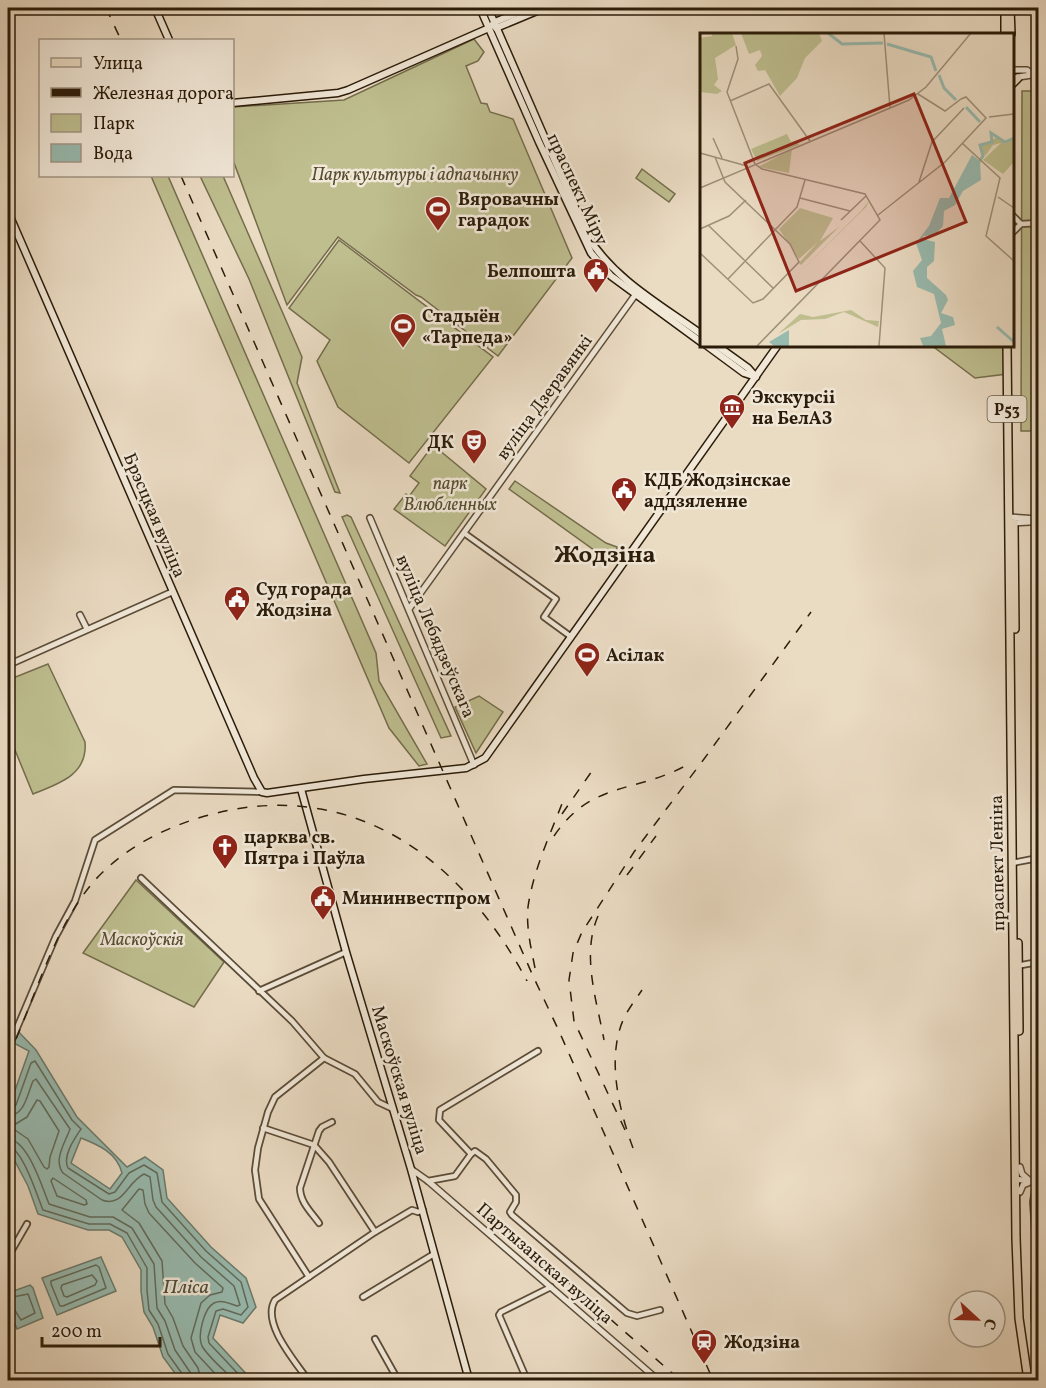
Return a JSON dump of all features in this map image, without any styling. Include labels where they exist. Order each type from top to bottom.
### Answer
[{"type":"main road","points":[[154,8],[169,39]]},
{"type":"main road","name":"праспект Міру","points":[[480,8],[592,243],[638,292],[700,341]]},
{"type":"main road","name":"праспект Міру","points":[[488,8],[540,136]]},
{"type":"main road","points":[[496,25],[529,8]]},
{"type":"main road","points":[[234,103],[338,93],[496,25],[544,8]]},
{"type":"main road","points":[[1005,8],[1005,33]]},
{"type":"main road","points":[[1010,8],[1011,33]]},
{"type":"main road","name":"Брэсцкая вуліца","points":[[8,212],[172,592],[262,792]]},
{"type":"main road","name":"праспект Міру","points":[[638,292],[700,333]]},
{"type":"main road","points":[[708,346],[748,368],[756,377]]},
{"type":"main road","points":[[717,346],[727,357]]},
{"type":"main road","points":[[262,792],[271,793],[364,779],[441,772],[474,765],[484,758],[777,346]]},
{"type":"main road","name":"праспект Леніна","points":[[1009,346],[1019,1318],[1030,1380]]},
{"type":"main road","name":"Маскоўская вуліца","points":[[301,789],[346,952],[423,1210],[466,1380]]},
{"type":"main road","name":"праспект Леніна","points":[[1015,966],[1022,1317],[1030,1380]]},
{"type":"street","points":[[1013,70],[1027,70],[1035,74]]},
{"type":"street","points":[[1015,78],[1035,74]]},
{"type":"street","points":[[1013,216],[1021,224]]},
{"type":"street","points":[[1013,231],[1021,224],[1038,223]]},
{"type":"street","name":"вуліца Дзеравянкі","points":[[409,609],[501,486],[507,473],[638,292]]},
{"type":"street","points":[[507,473],[514,477]]},
{"type":"street","points":[[1011,520],[1030,517],[1036,519]]},
{"type":"street","name":"вуліца Лебядзеўскага","points":[[370,518],[474,765]]},
{"type":"street","points":[[464,533],[556,599],[543,618],[570,636]]},
{"type":"street","points":[[8,665],[172,592]]},
{"type":"street","points":[[80,615],[87,630]]},
{"type":"street","points":[[8,1048],[56,936],[75,901],[95,840],[174,790],[262,792]]},
{"type":"street","points":[[1014,863],[1038,858]]},
{"type":"street","points":[[141,878],[292,1021],[324,1058],[355,1074],[378,1102],[393,1109]]},
{"type":"street","points":[[259,991],[346,952]]},
{"type":"street","points":[[1015,966],[1038,962]]},
{"type":"street","points":[[471,1154],[439,1120],[440,1110],[538,1051]]},
{"type":"street","points":[[309,1277],[259,1199],[255,1170],[263,1128],[275,1097],[324,1058]]},
{"type":"street","points":[[319,1223],[300,1196],[300,1188],[319,1131],[332,1122]]},
{"type":"street","points":[[263,1128],[314,1145],[329,1162],[375,1232]]},
{"type":"street","points":[[428,1181],[455,1176],[475,1151],[486,1159],[516,1196],[516,1202],[510,1212],[512,1215],[627,1313],[637,1316],[660,1311]]},
{"type":"street","points":[[1020,1167],[1025,1178],[1036,1183]]},
{"type":"street","name":"Партызанская вуліца","points":[[411,1169],[428,1181],[658,1380]]},
{"type":"street","points":[[1018,1180],[1036,1183]]},
{"type":"street","points":[[1036,1183],[1033,1202],[1037,1259],[1034,1317],[1038,1348]]},
{"type":"street","points":[[1020,1192],[1023,1185],[1036,1183]]},
{"type":"street","points":[[1035,1190],[1038,1197]]},
{"type":"street","points":[[308,1380],[275,1331],[272,1320],[275,1300],[412,1209],[418,1212],[423,1210]]},
{"type":"street","points":[[8,1257],[27,1224]]},
{"type":"street","points":[[363,1297],[434,1254]]},
{"type":"street","points":[[527,1380],[499,1315],[550,1287]]},
{"type":"street","points":[[375,1340],[398,1380]]},
{"type":"green space","name":"Парк культуры і адпачынку","points":[[474,39],[484,52],[478,61],[466,66],[481,103],[487,104],[490,112],[513,119],[572,258],[498,356],[338,237],[287,305],[234,163],[234,107],[344,100]]},
{"type":"green space","points":[[1022,91],[1038,91],[1038,431],[1021,431]]},
{"type":"green space","points":[[642,169],[675,194],[669,202],[636,178]]},
{"type":"green space","points":[[151,177],[168,177],[376,653],[379,681],[427,764],[419,766],[389,728]]},
{"type":"green space","points":[[200,177],[223,177],[302,357],[297,383],[340,493],[335,492],[249,279]]},
{"type":"green space","name":"Стадыён «Тарпеда»","points":[[339,240],[493,357],[409,463],[338,407],[317,361],[330,340],[289,308]]},
{"type":"green space","points":[[932,346],[1006,346],[1007,374],[975,378]]},
{"type":"green space","name":"парк Влюбленных","points":[[433,445],[486,489],[445,546],[394,509],[406,494],[429,509],[410,495],[419,483],[410,476]]},
{"type":"green space","points":[[515,481],[606,543],[617,547],[615,556],[608,560],[509,489]]},
{"type":"green space","points":[[347,515],[351,517],[451,736],[441,738],[342,517]]},
{"type":"green space","points":[[48,664],[85,742],[85,753],[82,763],[70,777],[33,794],[8,733],[8,680]]},
{"type":"green space","points":[[479,696],[503,712],[476,753],[455,707]]},
{"type":"green space","name":"Маскоўскія","points":[[136,880],[224,962],[194,1007],[83,953]]},
{"type":"water","name":"Пліса","points":[[8,998],[11,1007],[11,1024],[36,1050],[77,1117],[127,1167],[145,1157],[163,1170],[167,1198],[211,1247],[246,1278],[256,1307],[243,1323],[220,1315],[213,1338],[252,1380],[180,1380],[163,1357],[153,1327],[144,1312],[141,1270],[122,1237],[109,1230],[88,1230],[38,1214],[28,1186],[8,1148],[8,1110],[29,1051],[8,1040]],"holes":[[[81,1138],[101,1147],[112,1155],[120,1166],[122,1173],[110,1189],[71,1163]]]},
{"type":"water","points":[[101,1257],[116,1291],[57,1315],[42,1278]]},
{"type":"water","points":[[30,1285],[43,1318],[17,1329],[8,1306],[8,1293]]},
{"type":"railway","points":[[106,8],[121,39]]},
{"type":"railway","points":[[181,177],[713,1380]]},
{"type":"railway","points":[[625,1130],[574,1021],[569,980],[573,953],[582,932],[634,852],[811,612]]},
{"type":"railway","points":[[554,836],[568,818],[599,797],[667,775],[685,766]]},
{"type":"railway","points":[[562,814],[592,771]]},
{"type":"railway","points":[[535,968],[528,930],[530,894],[563,801]]},
{"type":"railway","points":[[8,1057],[56,941],[81,898],[96,879],[133,848],[175,826],[205,816],[258,806],[308,807],[354,817],[396,837],[435,863],[469,897],[500,937],[527,981]]},
{"type":"railway","points":[[627,875],[656,836]]},
{"type":"railway","points":[[598,916],[593,931],[591,962],[604,1040]]},
{"type":"railway","points":[[633,1148],[619,1100],[615,1066],[616,1049],[624,1018],[642,990]]},
{"type":"railway","points":[[505,1227],[680,1380]]},
{"type":"place","name":"Вяровачны гарадок","points":[[438,232]]},
{"type":"place","name":"Белпошта","points":[[596,294]]},
{"type":"place","name":"Стадыён «Тарпеда»","points":[[403,349]]},
{"type":"place","name":"Экскурсіі на БелАЗ","points":[[732,430]]},
{"type":"place","name":"ДК","points":[[474,465]]},
{"type":"place","name":"КДБ Жодзінскае аддзяленне","points":[[624,513]]},
{"type":"place","name":"Суд горада Жодзіна","points":[[237,622]]},
{"type":"place","name":"Асілак","points":[[587,678]]},
{"type":"place","name":"царква св. Пятра і Паўла","points":[[225,870]]},
{"type":"place","name":"Мининвестпром","points":[[323,921]]},
{"type":"place","name":"Жодзіна","points":[[704,1365]]},
{"type":"district","name":"Жодзіна","points":[[605,554]]}]
